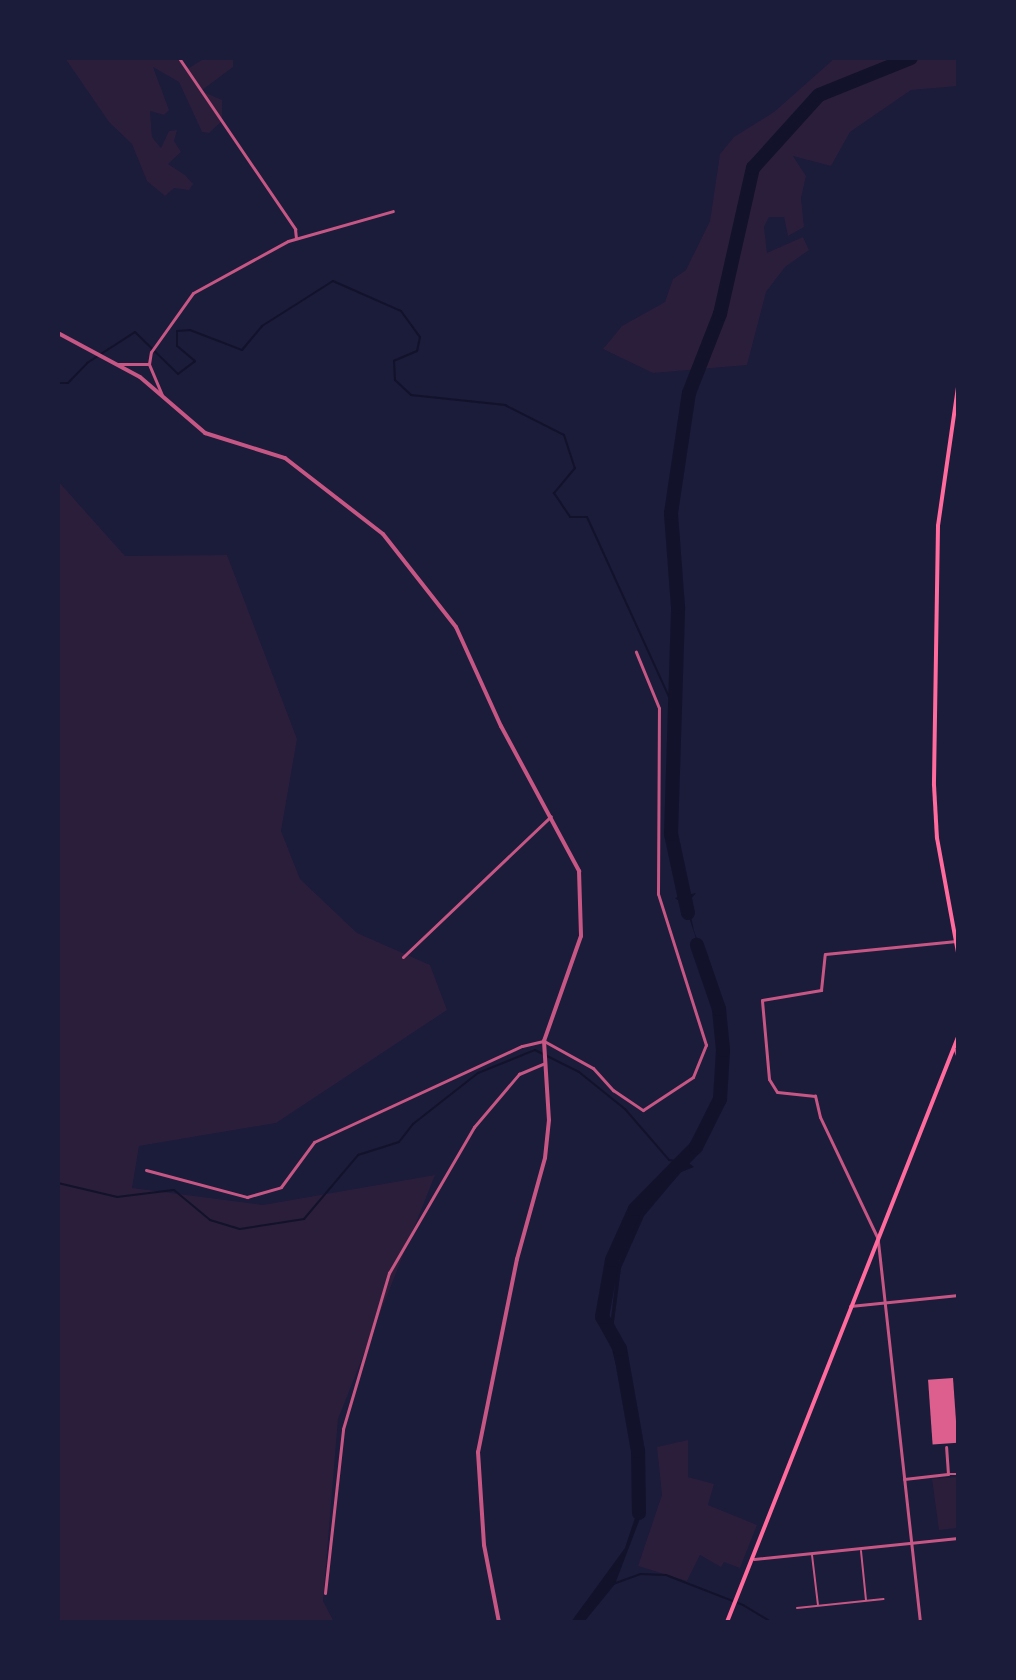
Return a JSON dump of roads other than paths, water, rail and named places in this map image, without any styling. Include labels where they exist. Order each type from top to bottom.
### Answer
[{"type":"main road","points":[[958,387],[938,526],[934,785],[937,838],[958,952]]},
{"type":"main road","points":[[727,1622],[958,1037]]},
{"type":"street","points":[[179,58],[295,229],[296,238]]},
{"type":"street","points":[[162,395],[149,364],[151,352],[193,293],[296,238],[393,211]]},
{"type":"street","points":[[58,333],[117,364],[162,395],[205,433],[285,458],[319,479],[383,534],[456,627],[501,726],[579,871],[583,926],[544,1041],[543,1064],[549,1120],[545,1158],[517,1259],[478,1452],[483,1532],[499,1622]]},
{"type":"street","points":[[117,364],[149,364]]},
{"type":"street","points":[[146,1170],[247,1197],[281,1187],[314,1142],[522,1046],[544,1041],[593,1068],[613,1090],[643,1110],[693,1077],[705,1058],[706,1045],[658,894],[659,708],[636,652]]},
{"type":"street","points":[[403,957],[551,816]]},
{"type":"street","points":[[920,1622],[878,1239],[820,1117],[815,1096],[777,1092],[769,1079],[762,1000],[824,988],[825,954],[956,941]]},
{"type":"street","points":[[955,1050],[958,1058]]},
{"type":"street","points":[[325,1593],[343,1429],[389,1273],[474,1127],[519,1074],[543,1064]]},
{"type":"street","points":[[850,1306],[958,1295]]},
{"type":"street","points":[[904,1479],[948,1474],[946,1447]]},
{"type":"street","points":[[750,1559],[958,1538]]},
{"type":"lane","points":[[948,1474],[958,1474]]},
{"type":"lane","points":[[860,1548],[867,1601]]},
{"type":"lane","points":[[812,1553],[818,1606]]},
{"type":"lane","points":[[797,1608],[884,1599]]},
{"type":"waterway","points":[[688,913],[671,834],[678,607],[671,513],[689,393],[720,314],[753,168],[819,95],[911,58]]},
{"type":"waterway","points":[[58,383],[68,383],[87,363],[135,332],[178,374],[195,361],[177,346],[177,331],[190,330],[242,350],[262,326],[333,281],[401,311],[420,337],[417,351],[394,361],[395,380],[411,395],[505,405],[564,435],[575,468],[554,493],[570,517],[587,517],[675,710]]},
{"type":"waterway","points":[[639,1513],[638,1451],[620,1349],[602,1317],[612,1260],[635,1209],[696,1147],[720,1099],[723,1050],[719,1009],[697,945]]},
{"type":"waterway","points":[[58,1183],[117,1197],[174,1190],[210,1220],[240,1229],[304,1219],[358,1155],[399,1142],[413,1124],[478,1073],[535,1050],[579,1072],[625,1109],[669,1160],[681,1162]]},
{"type":"waterway","points":[[613,1584],[640,1574],[666,1575],[743,1605],[771,1622]]}]
